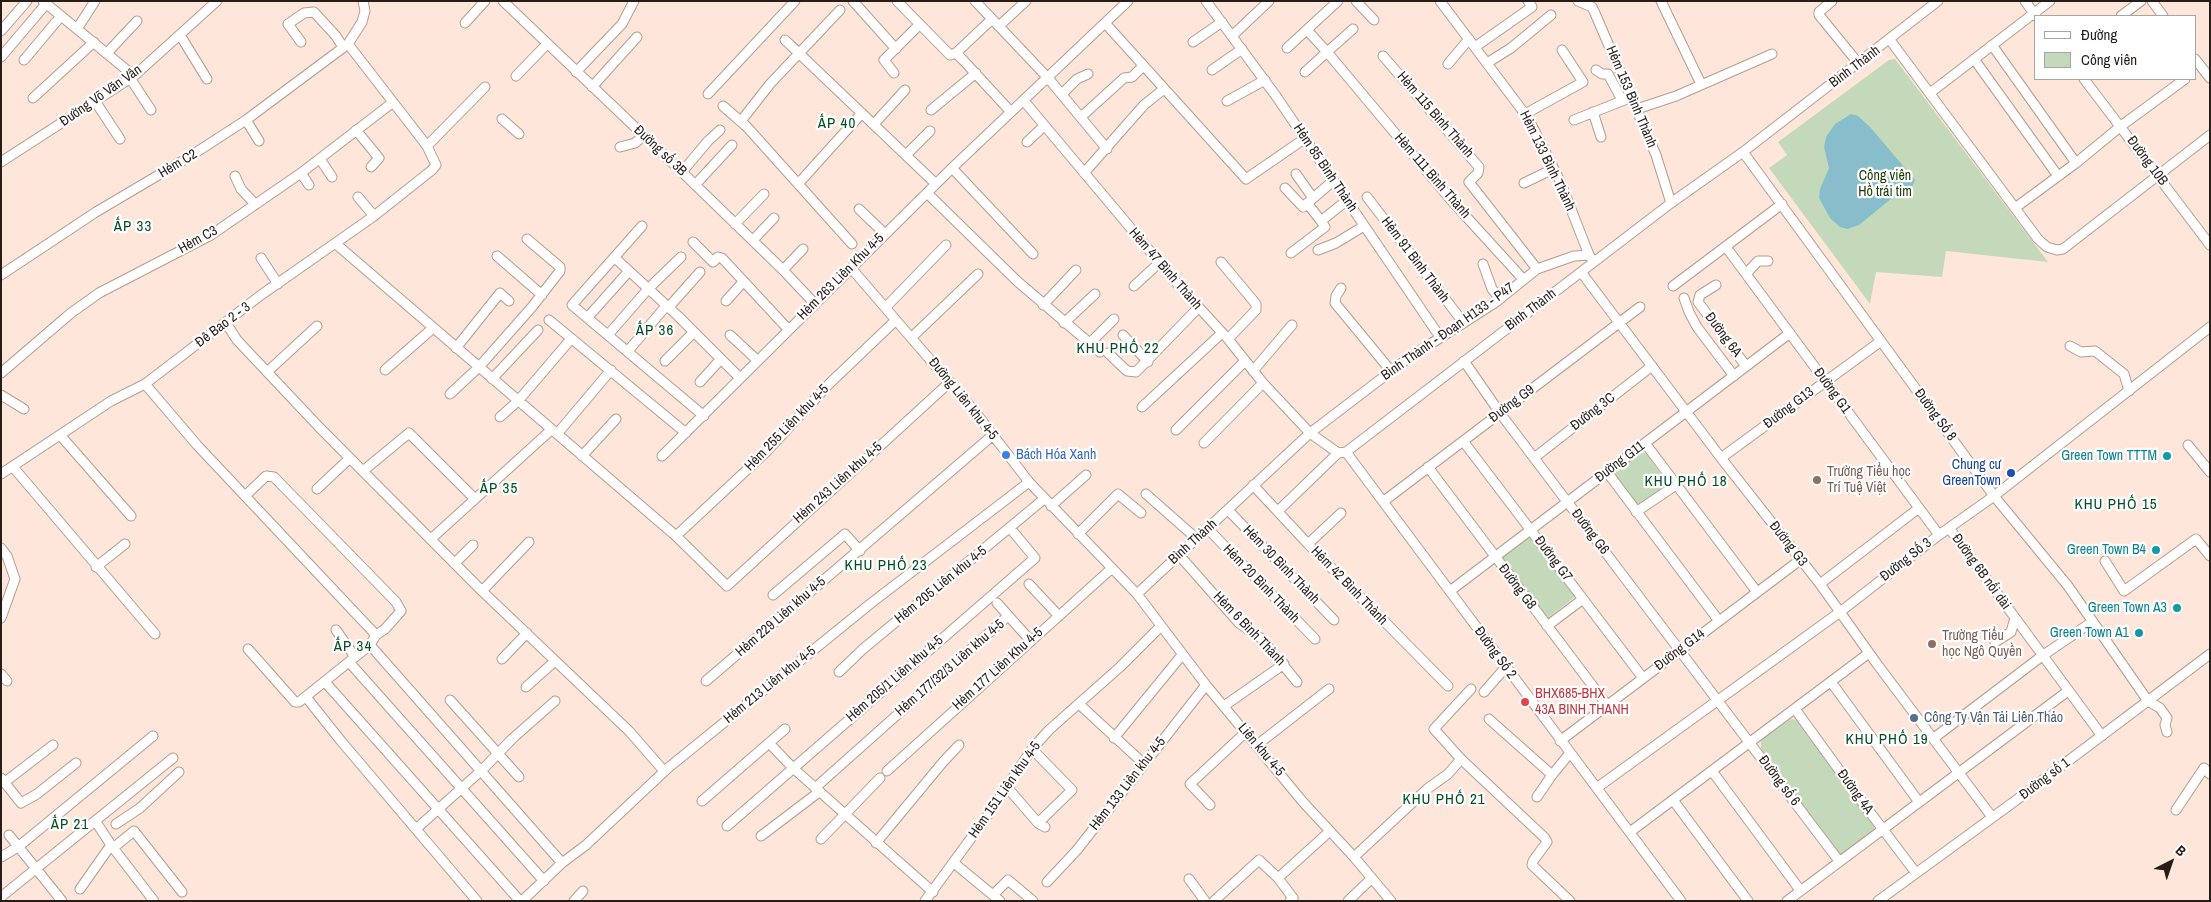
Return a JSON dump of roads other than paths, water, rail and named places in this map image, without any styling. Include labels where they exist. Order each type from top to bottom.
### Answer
[{"type":"street","points":[[1,31],[27,1]]},
{"type":"street","points":[[77,29],[95,1]]},
{"type":"street","name":"Đường Võ Văn Vân","points":[[1,162],[132,77],[218,1]]},
{"type":"street","points":[[346,46],[362,22],[365,10],[363,1]]},
{"type":"street","points":[[465,23],[485,1]]},
{"type":"street","name":"Đường số 3B","points":[[503,1],[753,240],[814,303]]},
{"type":"street","points":[[576,72],[622,24],[634,1]]},
{"type":"street","points":[[708,94],[795,1]]},
{"type":"street","points":[[853,1],[896,49]]},
{"type":"street","points":[[897,1],[950,55],[956,53],[995,22],[1026,1]]},
{"type":"street","name":"Hẻm 263 Liên Khu 4-5","points":[[662,456],[927,192],[1128,1]]},
{"type":"street","points":[[1232,36],[1269,1]]},
{"type":"street","points":[[1286,48],[1338,1]]},
{"type":"street","points":[[1356,1],[1374,20]]},
{"type":"street","points":[[1661,1],[1701,84]]},
{"type":"street","points":[[1832,1],[1818,15],[1859,64]]},
{"type":"street","name":"Bình Thành","points":[[1278,511],[1342,452],[1581,272],[1592,259],[1743,152],[1890,40],[1927,6],[1938,1]]},
{"type":"street","points":[[2025,1],[2035,15],[2050,1]]},
{"type":"street","points":[[2122,15],[2141,1]]},
{"type":"street","points":[[2152,1],[2162,15]]},
{"type":"street","name":"Hẻm 85 Bình Thành","points":[[1208,2],[1265,80],[1304,140],[1440,337]]},
{"type":"street","points":[[1,57],[44,3],[94,42],[132,77],[151,110]]},
{"type":"street","points":[[981,3],[995,22],[1062,94],[1107,149]]},
{"type":"street","name":"Hẻm 133 Bình Thành","points":[[1445,3],[1469,39],[1525,114],[1553,169],[1592,259]]},
{"type":"street","points":[[1475,47],[1533,3]]},
{"type":"street","name":"Hẻm 153 Bình Thành","points":[[1585,3],[1594,11],[1637,108],[1656,155],[1671,203]]},
{"type":"street","points":[[741,120],[770,84],[840,10]]},
{"type":"street","points":[[301,42],[288,24],[304,13],[314,12],[346,46],[426,146],[485,87]]},
{"type":"street","points":[[1487,63],[1511,48],[1552,15]]},
{"type":"street","points":[[24,60],[61,16]]},
{"type":"street","points":[[1930,93],[1992,45],[2034,16]]},
{"type":"street","points":[[107,53],[138,21]]},
{"type":"street","points":[[1193,42],[1222,22]]},
{"type":"street","points":[[1104,23],[1246,179],[1304,140]]},
{"type":"street","points":[[894,73],[884,60],[919,25]]},
{"type":"street","points":[[1305,72],[1353,29]]},
{"type":"street","points":[[1307,30],[1327,52]]},
{"type":"street","points":[[180,35],[206,79]]},
{"type":"street","points":[[592,87],[637,37]]},
{"type":"street","points":[[1448,64],[1469,39]]},
{"type":"street","points":[[785,40],[936,184]]},
{"type":"street","points":[[1890,40],[2042,243],[2057,250],[2063,249],[2210,135]]},
{"type":"street","points":[[33,98],[94,42]]},
{"type":"street","points":[[1992,45],[2076,163]]},
{"type":"street","name":"Hẻm C2","points":[[1,275],[96,212],[196,153],[246,120],[346,46]]},
{"type":"street","points":[[516,76],[550,46]]},
{"type":"street","points":[[1212,70],[1242,49]]},
{"type":"street","points":[[1525,114],[1583,82],[1562,50]]},
{"type":"street","name":"Hẻm 111 Bình Thành","points":[[1327,52],[1451,200],[1524,279]]},
{"type":"street","points":[[956,53],[1011,112]]},
{"type":"street","points":[[1637,108],[1676,96],[1772,54]]},
{"type":"street","name":"Hẻm 115 Bình Thành","points":[[1384,56],[1479,167],[1478,173],[1469,182],[1537,269]]},
{"type":"street","points":[[1974,60],[2058,176]]},
{"type":"street","points":[[1081,117],[1124,78],[1132,77],[1143,66]]},
{"type":"street","points":[[2202,69],[2210,78]]},
{"type":"street","points":[[1596,70],[1602,74],[1608,74],[1622,100]]},
{"type":"street","points":[[931,110],[976,73]]},
{"type":"street","points":[[1062,94],[1077,79],[1088,74]]},
{"type":"street","points":[[1228,101],[1265,80]]},
{"type":"street","name":"Đường 10B","points":[[2087,80],[2210,245]]},
{"type":"street","points":[[2015,208],[2184,80]]},
{"type":"street","points":[[1084,174],[1144,105],[1164,89]]},
{"type":"street","points":[[874,124],[905,90]]},
{"type":"street","points":[[1574,120],[1632,97]]},
{"type":"street","points":[[95,101],[120,139]]},
{"type":"street","name":"Hẻm 47 Bình Thành","points":[[1024,101],[1159,263],[1225,336],[1263,383],[1310,433]]},
{"type":"street","name":"Hẻm C3","points":[[1,373],[63,319],[99,293],[211,234],[301,173],[392,103]]},
{"type":"street","points":[[723,106],[741,120],[852,244]]},
{"type":"street","points":[[1593,112],[1601,137]]},
{"type":"street","points":[[798,184],[862,113]]},
{"type":"street","points":[[502,119],[520,134]]},
{"type":"street","points":[[246,120],[258,141]]},
{"type":"street","points":[[1027,142],[1044,126]]},
{"type":"street","points":[[356,130],[379,158],[371,166]]},
{"type":"street","points":[[682,172],[708,141],[720,130]]},
{"type":"street","points":[[906,154],[930,131]]},
{"type":"street","points":[[620,147],[635,143],[643,136]]},
{"type":"street","points":[[695,185],[732,145]]},
{"type":"street","name":"Đê Bao 2 - 3","points":[[1,474],[111,400],[145,384],[226,322],[422,180],[436,165],[426,146]]},
{"type":"street","name":"Đường Số 8","points":[[1743,152],[1994,496],[2068,586],[2148,701],[2160,708],[2167,718],[2165,725],[2167,732]]},
{"type":"street","points":[[320,159],[332,177]]},
{"type":"street","points":[[952,168],[1033,254]]},
{"type":"street","points":[[1524,183],[1553,169]]},
{"type":"street","points":[[301,173],[309,185]]},
{"type":"street","points":[[1291,254],[1325,226],[1320,221],[1296,174]]},
{"type":"street","points":[[234,176],[241,189],[255,204]]},
{"type":"street","points":[[1285,188],[1303,207],[1333,182]]},
{"type":"street","points":[[927,192],[1043,305],[1128,371],[1136,372],[1148,362],[1198,308]]},
{"type":"street","points":[[735,224],[764,194]]},
{"type":"street","points":[[358,197],[374,216]]},
{"type":"street","name":"Hẻm 91 Bình Thành","points":[[1367,197],[1463,322]]},
{"type":"street","points":[[1320,221],[1346,201]]},
{"type":"street","points":[[1673,286],[1782,204]]},
{"type":"street","points":[[859,209],[885,234]]},
{"type":"street","points":[[753,240],[774,218]]},
{"type":"street","points":[[642,226],[572,305],[704,416]]},
{"type":"street","points":[[1318,250],[1336,243],[1364,226]]},
{"type":"street","points":[[450,394],[478,367],[542,295],[560,268],[527,239]]},
{"type":"street","points":[[693,242],[712,262],[718,257],[722,258],[788,329]]},
{"type":"street","points":[[336,244],[676,536]]},
{"type":"street","points":[[886,307],[946,245]]},
{"type":"street","name":"Đường G1","points":[[1726,247],[1939,535]]},
{"type":"street","points":[[783,270],[803,249]]},
{"type":"street","points":[[497,256],[542,295]]},
{"type":"street","name":"Bình Thành - Đoạn H133 - P47","points":[[1310,433],[1391,371],[1500,299],[1537,269],[1574,256],[1592,259]]},
{"type":"street","points":[[608,335],[648,289],[681,257]]},
{"type":"street","points":[[261,258],[278,284]]},
{"type":"street","points":[[615,258],[740,378]]},
{"type":"street","points":[[1746,274],[1758,261],[1768,261]]},
{"type":"street","points":[[1142,407],[1256,310],[1256,304],[1221,262]]},
{"type":"street","points":[[1134,286],[1159,263]]},
{"type":"street","points":[[1484,264],[1492,289],[1500,299]]},
{"type":"street","name":"Đường Liên khu 4-5","points":[[851,268],[950,382],[1029,482],[1137,594]]},
{"type":"street","points":[[1043,305],[1076,270]]},
{"type":"street","points":[[588,317],[629,271]]},
{"type":"street","points":[[628,351],[700,272]]},
{"type":"street","name":"Đường G3","points":[[1581,272],[1721,458],[1820,584],[1869,654],[1992,817]]},
{"type":"street","points":[[912,337],[978,274]]},
{"type":"street","points":[[726,301],[743,282]]},
{"type":"street","name":"Đường 6A","points":[[1716,285],[1700,295],[1698,302],[1746,366]]},
{"type":"street","points":[[1341,288],[1336,296],[1335,303],[1391,371]]},
{"type":"street","points":[[456,348],[500,293],[509,301]]},
{"type":"street","points":[[1064,322],[1095,294]]},
{"type":"street","points":[[1684,298],[1697,327],[1734,376]]},
{"type":"street","name":"Đường G9","points":[[1384,502],[1619,322],[1640,308]]},
{"type":"street","points":[[549,320],[686,433]]},
{"type":"street","name":"Hẻm 255 Liên khu 4-5","points":[[676,536],[766,452],[829,385],[896,320]]},
{"type":"street","points":[[1090,343],[1114,320]]},
{"type":"street","points":[[226,322],[238,340],[267,372],[350,458],[482,591],[629,731],[664,771]]},
{"type":"street","points":[[1254,371],[1292,325]]},
{"type":"street","points":[[267,372],[317,326]]},
{"type":"street","name":"Đường Số 3","points":[[1598,787],[1840,612],[1939,535],[1994,496],[2210,327]]},
{"type":"street","points":[[385,370],[433,328]]},
{"type":"street","points":[[492,379],[538,330]]},
{"type":"street","points":[[665,362],[693,333]]},
{"type":"street","name":"Đường G11","points":[[1450,591],[1790,333]]},
{"type":"street","points":[[730,335],[757,360]]},
{"type":"street","points":[[1123,335],[1148,362]]},
{"type":"street","points":[[500,417],[518,401],[571,338]]},
{"type":"street","name":"Đường G13","points":[[1721,458],[1881,341]]},
{"type":"street","points":[[2070,346],[2081,352],[2095,351],[2124,374],[2129,390]]},
{"type":"street","points":[[700,382],[720,360]]},
{"type":"street","name":"Đường G6","points":[[1464,361],[1500,413],[1718,701]]},
{"type":"street","points":[[1176,430],[1245,362]]},
{"type":"street","name":"Đường 3C","points":[[1534,458],[1652,366]]},
{"type":"street","points":[[431,539],[554,432],[611,370]]},
{"type":"street","name":"Hẻm 243 Liên khu 4-5","points":[[676,536],[727,586],[950,382]]},
{"type":"street","points":[[1204,442],[1263,383]]},
{"type":"street","points":[[145,384],[197,445],[376,635]]},
{"type":"street","points":[[1,395],[24,409]]},
{"type":"street","points":[[582,456],[616,420]]},
{"type":"street","points":[[363,470],[409,433],[475,499]]},
{"type":"street","points":[[1310,433],[1342,452]]},
{"type":"street","name":"Bình Thành","points":[[1137,594],[1310,433]]},
{"type":"street","points":[[60,435],[130,516]]},
{"type":"street","name":"Hẻm 229 Liên khu 4-5","points":[[706,681],[860,551],[992,435]]},
{"type":"street","name":"Đường G7","points":[[1463,441],[1644,678]]},
{"type":"street","points":[[1645,443],[1757,592]]},
{"type":"street","points":[[2188,445],[2210,472]]},
{"type":"street","name":"Đường Số 2","points":[[1342,452],[1384,502],[1560,741],[1598,787],[1681,901]]},
{"type":"street","points":[[317,489],[350,458]]},
{"type":"street","points":[[13,467],[96,567],[155,634]]},
{"type":"street","name":"Đường G8","points":[[1428,467],[1607,705]]},
{"type":"street","points":[[1607,472],[1719,621]]},
{"type":"street","name":"Hẻm 205 Liên khu 4-5","points":[[839,672],[863,649],[1010,528],[1086,475]]},
{"type":"street","points":[[245,496],[266,476],[274,477],[396,602],[401,611],[376,635],[370,645],[306,697],[295,702],[248,649]]},
{"type":"street","name":"Hẻm 213 Liên khu 4-5","points":[[521,901],[562,863],[586,845],[664,771],[870,604],[1029,482]]},
{"type":"street","name":"Hẻm 42 Bình Thành","points":[[1253,485],[1308,544],[1448,686]]},
{"type":"street","points":[[1636,512],[1676,485]]},
{"type":"street","points":[[1078,534],[1118,494],[1141,513]]},
{"type":"street","points":[[1146,494],[1197,539]]},
{"type":"street","points":[[1820,584],[1919,508]]},
{"type":"street","name":"Hẻm 30 Bình Thành","points":[[1228,510],[1334,620]]},
{"type":"street","points":[[1308,544],[1341,513]]},
{"type":"street","name":"Hẻm 205/1 Liên khu 4-5","points":[[727,826],[1035,558],[1010,528]]},
{"type":"street","name":"Đường 6B nối dài","points":[[1949,528],[2102,736]]},
{"type":"street","name":"Hẻm 20 Bình Thành","points":[[1208,529],[1314,639]]},
{"type":"street","points":[[773,595],[844,534],[860,551]]},
{"type":"street","points":[[2105,561],[2124,591],[2196,539],[2210,556]]},
{"type":"street","points":[[482,591],[529,542]]},
{"type":"street","points":[[96,567],[125,544]]},
{"type":"street","points":[[455,563],[473,545]]},
{"type":"street","points":[[1,548],[7,556],[15,579],[1,618]]},
{"type":"street","name":"Hẻm 6 Bình Thành","points":[[1179,555],[1239,623],[1262,639],[1297,682]]},
{"type":"street","name":"Đường G14","points":[[1560,741],[1800,560]]},
{"type":"street","name":"Hẻm 177 Liên Khu 4-5","points":[[886,770],[1111,569]]},
{"type":"street","points":[[1029,584],[1058,615]]},
{"type":"street","name":"Liên khu 4-5","points":[[1137,594],[1160,627],[1206,685],[1303,802],[1354,857],[1391,901]]},
{"type":"street","points":[[1547,626],[1583,599]]},
{"type":"street","points":[[997,603],[1030,640]]},
{"type":"street","name":"Hẻm 177/32/3 Liên khu 4-5","points":[[761,836],[817,790],[891,719],[1008,616]]},
{"type":"street","points":[[1995,642],[2011,632],[2015,618]]},
{"type":"street","points":[[1934,738],[2042,656],[2092,622]]},
{"type":"street","name":"Hẻm 151 Liên khu 4-5","points":[[926,901],[1032,749],[1049,730],[1160,627]]},
{"type":"street","points":[[336,630],[352,660],[461,789],[544,881]]},
{"type":"street","points":[[502,659],[527,633]]},
{"type":"street","points":[[370,645],[562,863]]},
{"type":"street","points":[[1630,832],[1869,654]]},
{"type":"street","name":"Đường số 1","points":[[1878,901],[2210,654]]},
{"type":"street","points":[[1114,738],[1182,655]]},
{"type":"street","points":[[526,687],[555,661]]},
{"type":"street","points":[[1224,706],[1284,664]]},
{"type":"street","points":[[1484,692],[1506,668]]},
{"type":"street","points":[[325,682],[521,901]]},
{"type":"street","points":[[1831,682],[1919,802]]},
{"type":"street","name":"Hẻm 133 Liên khu 4-5","points":[[1047,882],[1077,850],[1143,763],[1206,685]]},
{"type":"street","points":[[1256,745],[1329,689]]},
{"type":"street","points":[[1471,689],[1434,729],[1461,759],[1545,838],[1547,842],[1532,865],[1570,901]]},
{"type":"street","points":[[1788,901],[1800,890],[2068,691]]},
{"type":"street","points":[[306,697],[477,901]]},
{"type":"street","points":[[450,700],[519,777]]},
{"type":"street","name":"Đường số 6","points":[[1718,701],[1839,861]]},
{"type":"street","points":[[416,829],[554,702]]},
{"type":"street","points":[[1079,704],[1143,763]]},
{"type":"street","name":"Đường 4A","points":[[1795,709],[1916,872]]},
{"type":"street","points":[[1489,719],[1552,775]]},
{"type":"street","points":[[702,801],[784,729]]},
{"type":"street","points":[[1210,805],[1190,784],[1246,732]]},
{"type":"street","points":[[1,857],[18,846],[152,736]]},
{"type":"street","points":[[769,743],[792,768],[933,892]]},
{"type":"street","points":[[53,745],[3,780],[22,803],[37,794],[76,763]]},
{"type":"street","points":[[876,843],[942,762],[960,745]]},
{"type":"street","points":[[1006,786],[1042,825],[1072,790],[1032,749]]},
{"type":"street","points":[[1537,797],[1570,753]]},
{"type":"street","points":[[1,897],[174,758]]},
{"type":"street","points":[[1354,857],[1427,789],[1448,774],[1461,759]]},
{"type":"street","points":[[2176,810],[2204,768],[2210,774]]},
{"type":"street","points":[[1712,771],[1800,890]]},
{"type":"street","points":[[116,824],[140,808],[179,772]]},
{"type":"street","points":[[821,838],[880,778]]},
{"type":"street","points":[[129,794],[140,808]]},
{"type":"street","points":[[1674,800],[1748,901]]},
{"type":"street","points":[[96,822],[154,901]]},
{"type":"street","points":[[80,889],[112,846],[134,831],[182,892]]},
{"type":"street","points":[[1278,878],[1330,831]]},
{"type":"street","points":[[9,835],[62,901]]},
{"type":"street","points":[[1214,901],[1259,860],[1278,878],[1293,898],[1290,901]]},
{"type":"street","points":[[954,863],[996,898],[1008,880],[1033,901]]},
{"type":"street","points":[[1348,901],[1372,878]]},
{"type":"street","points":[[1189,879],[1205,901]]},
{"type":"street","points":[[574,901],[583,891]]},
{"type":"water","points":[[1851,114],[1858,116],[1871,128],[1915,180],[1913,185],[1892,198],[1859,225],[1847,229],[1840,227],[1830,218],[1819,198],[1820,189],[1829,168],[1824,147],[1826,137],[1835,124]]},
{"type":"place","name":"Bách Hóa Xanh","points":[[1006,455]]},
{"type":"place","name":"Green Town TTTM","points":[[2167,456]]},
{"type":"place","name":"Chung cư GreenTown","points":[[2011,473]]},
{"type":"place","name":"Trường Tiểu học Trí Tuệ Việt","points":[[1817,480]]},
{"type":"place","name":"Green Town B4","points":[[2156,550]]},
{"type":"place","name":"Green Town A3","points":[[2177,608]]},
{"type":"place","name":"Green Town A1","points":[[2139,633]]},
{"type":"place","name":"Trường Tiểu học Ngô Quyền","points":[[1932,644]]},
{"type":"place","name":"BHX685-BHX 43A BINH THANH","points":[[1525,702]]},
{"type":"place","name":"Công Ty Vận Tải Liên Thảo","points":[[1914,718]]},
{"type":"district","name":"ẤP 40","points":[[837,124]]},
{"type":"district","name":"ẤP 33","points":[[133,227]]},
{"type":"district","name":"ẤP 36","points":[[655,331]]},
{"type":"district","name":"KHU PHỐ 22","points":[[1118,349]]},
{"type":"district","name":"KHU PHỐ 18","points":[[1686,482]]},
{"type":"district","name":"ẤP 35","points":[[499,489]]},
{"type":"district","name":"KHU PHỐ 15","points":[[2116,505]]},
{"type":"district","name":"KHU PHỐ 23","points":[[886,566]]},
{"type":"district","name":"ẤP 34","points":[[353,647]]},
{"type":"district","name":"KHU PHỐ 19","points":[[1887,740]]},
{"type":"district","name":"KHU PHỐ 21","points":[[1444,800]]},
{"type":"district","name":"ẤP 21","points":[[70,825]]},
{"type":"park label","name":"Công viên Hồ trái tim","points":[[1885,184]]}]
